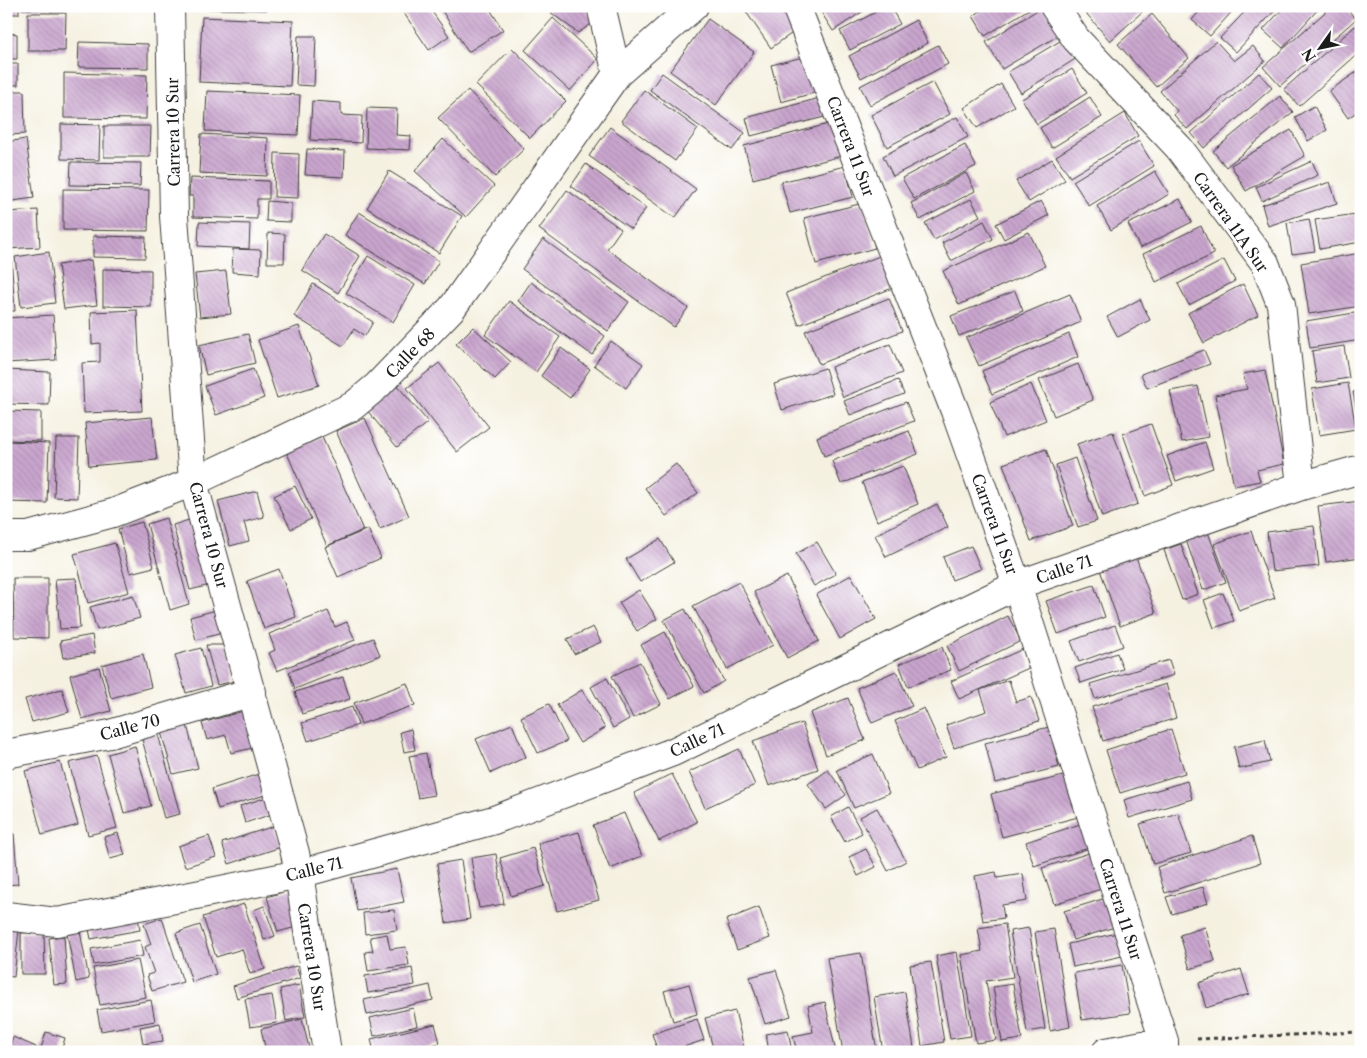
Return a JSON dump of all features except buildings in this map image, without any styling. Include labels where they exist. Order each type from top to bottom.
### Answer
[{"type":"street","name":"Carrera 10 Sur","points":[[170,6],[174,216],[193,482],[252,692],[299,874],[326,1052]]},
{"type":"street","points":[[601,6],[616,74]]},
{"type":"street","name":"Calle 68","points":[[6,536],[28,536],[114,513],[193,482],[353,406],[377,386],[452,308],[616,74],[694,6]]},
{"type":"street","name":"Carrera 11 Sur","points":[[796,6],[955,411],[1017,585],[1164,1046]]},
{"type":"street","name":"Carrera 11A Sur","points":[[1054,6],[1076,39],[1179,148],[1264,263],[1281,304],[1301,486]]},
{"type":"street","name":"Calle 71","points":[[6,916],[58,922],[299,874],[494,820],[673,752],[1017,585],[1301,486],[1361,470]]},
{"type":"street","name":"Calle 70","points":[[6,754],[110,734],[252,692]]},
{"type":"street","points":[[1106,1052],[1164,1046]]},
{"type":"path","points":[[1164,1046],[1361,1032]]}]
